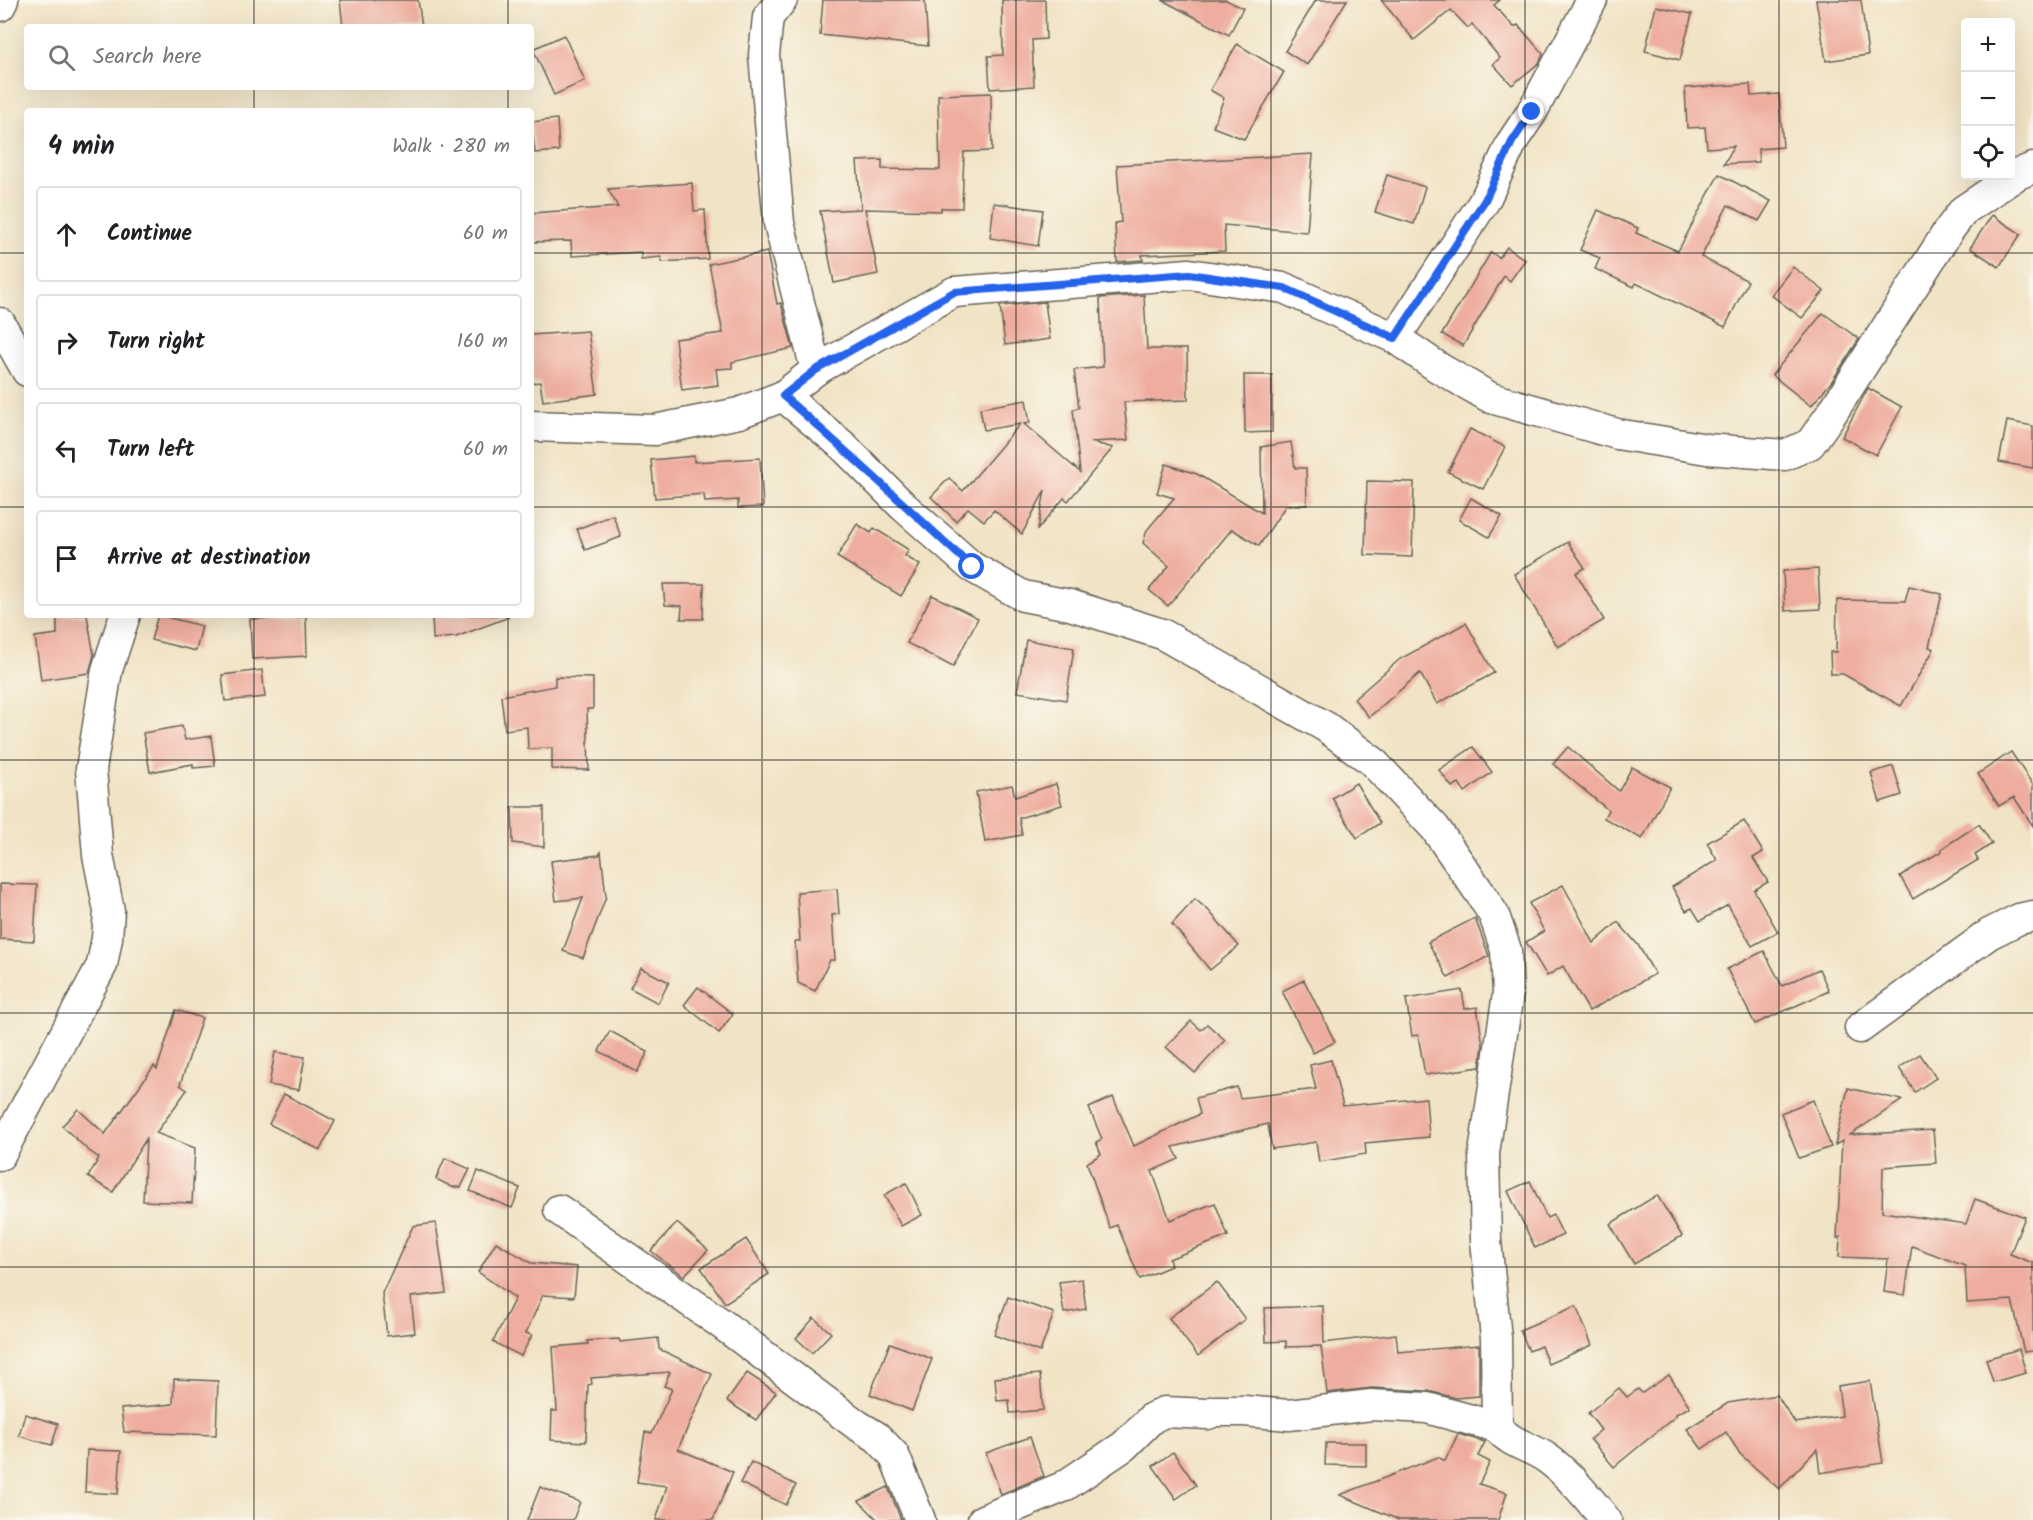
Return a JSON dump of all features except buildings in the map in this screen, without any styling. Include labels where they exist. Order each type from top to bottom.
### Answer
[{"type":"street","points":[[0,6],[3,0]]},
{"type":"street","points":[[782,0],[768,17],[764,55],[779,223],[816,370]]},
{"type":"street","points":[[1395,338],[1485,200],[1512,142],[1532,112],[1592,0]]},
{"type":"street","points":[[534,426],[655,430],[739,413],[783,396],[816,370],[954,292],[1189,274],[1284,288],[1395,338],[1439,368],[1491,398],[1617,434],[1707,448],[1785,455],[1810,444],[1964,210],[2019,174],[2033,168]]},
{"type":"street","points":[[0,323],[24,366]]},
{"type":"street","points":[[783,396],[842,445],[903,506],[972,567],[1023,596],[1070,605],[1162,634],[1326,727],[1372,761],[1435,828],[1494,915],[1506,951],[1508,994],[1484,1153],[1486,1241],[1496,1338],[1497,1427],[1502,1434],[1548,1459],[1585,1494],[1606,1520]]},
{"type":"street","points":[[0,1155],[102,965],[109,911],[98,855],[92,769],[107,670],[124,618]]},
{"type":"street","points":[[1860,1028],[1989,934],[2019,919],[2033,916]]},
{"type":"street","points":[[559,1210],[719,1322],[857,1425],[877,1437],[894,1455],[920,1520]]},
{"type":"street","points":[[983,1520],[1063,1487],[1124,1446],[1152,1418],[1164,1412],[1208,1414],[1214,1411],[1244,1411],[1289,1415],[1371,1405],[1427,1408],[1497,1427]]},
{"type":"route","points":[[972,567],[903,506],[842,445],[783,396],[816,370],[954,292],[1189,274],[1284,288],[1395,338],[1485,200],[1512,142],[1532,112]]}]
